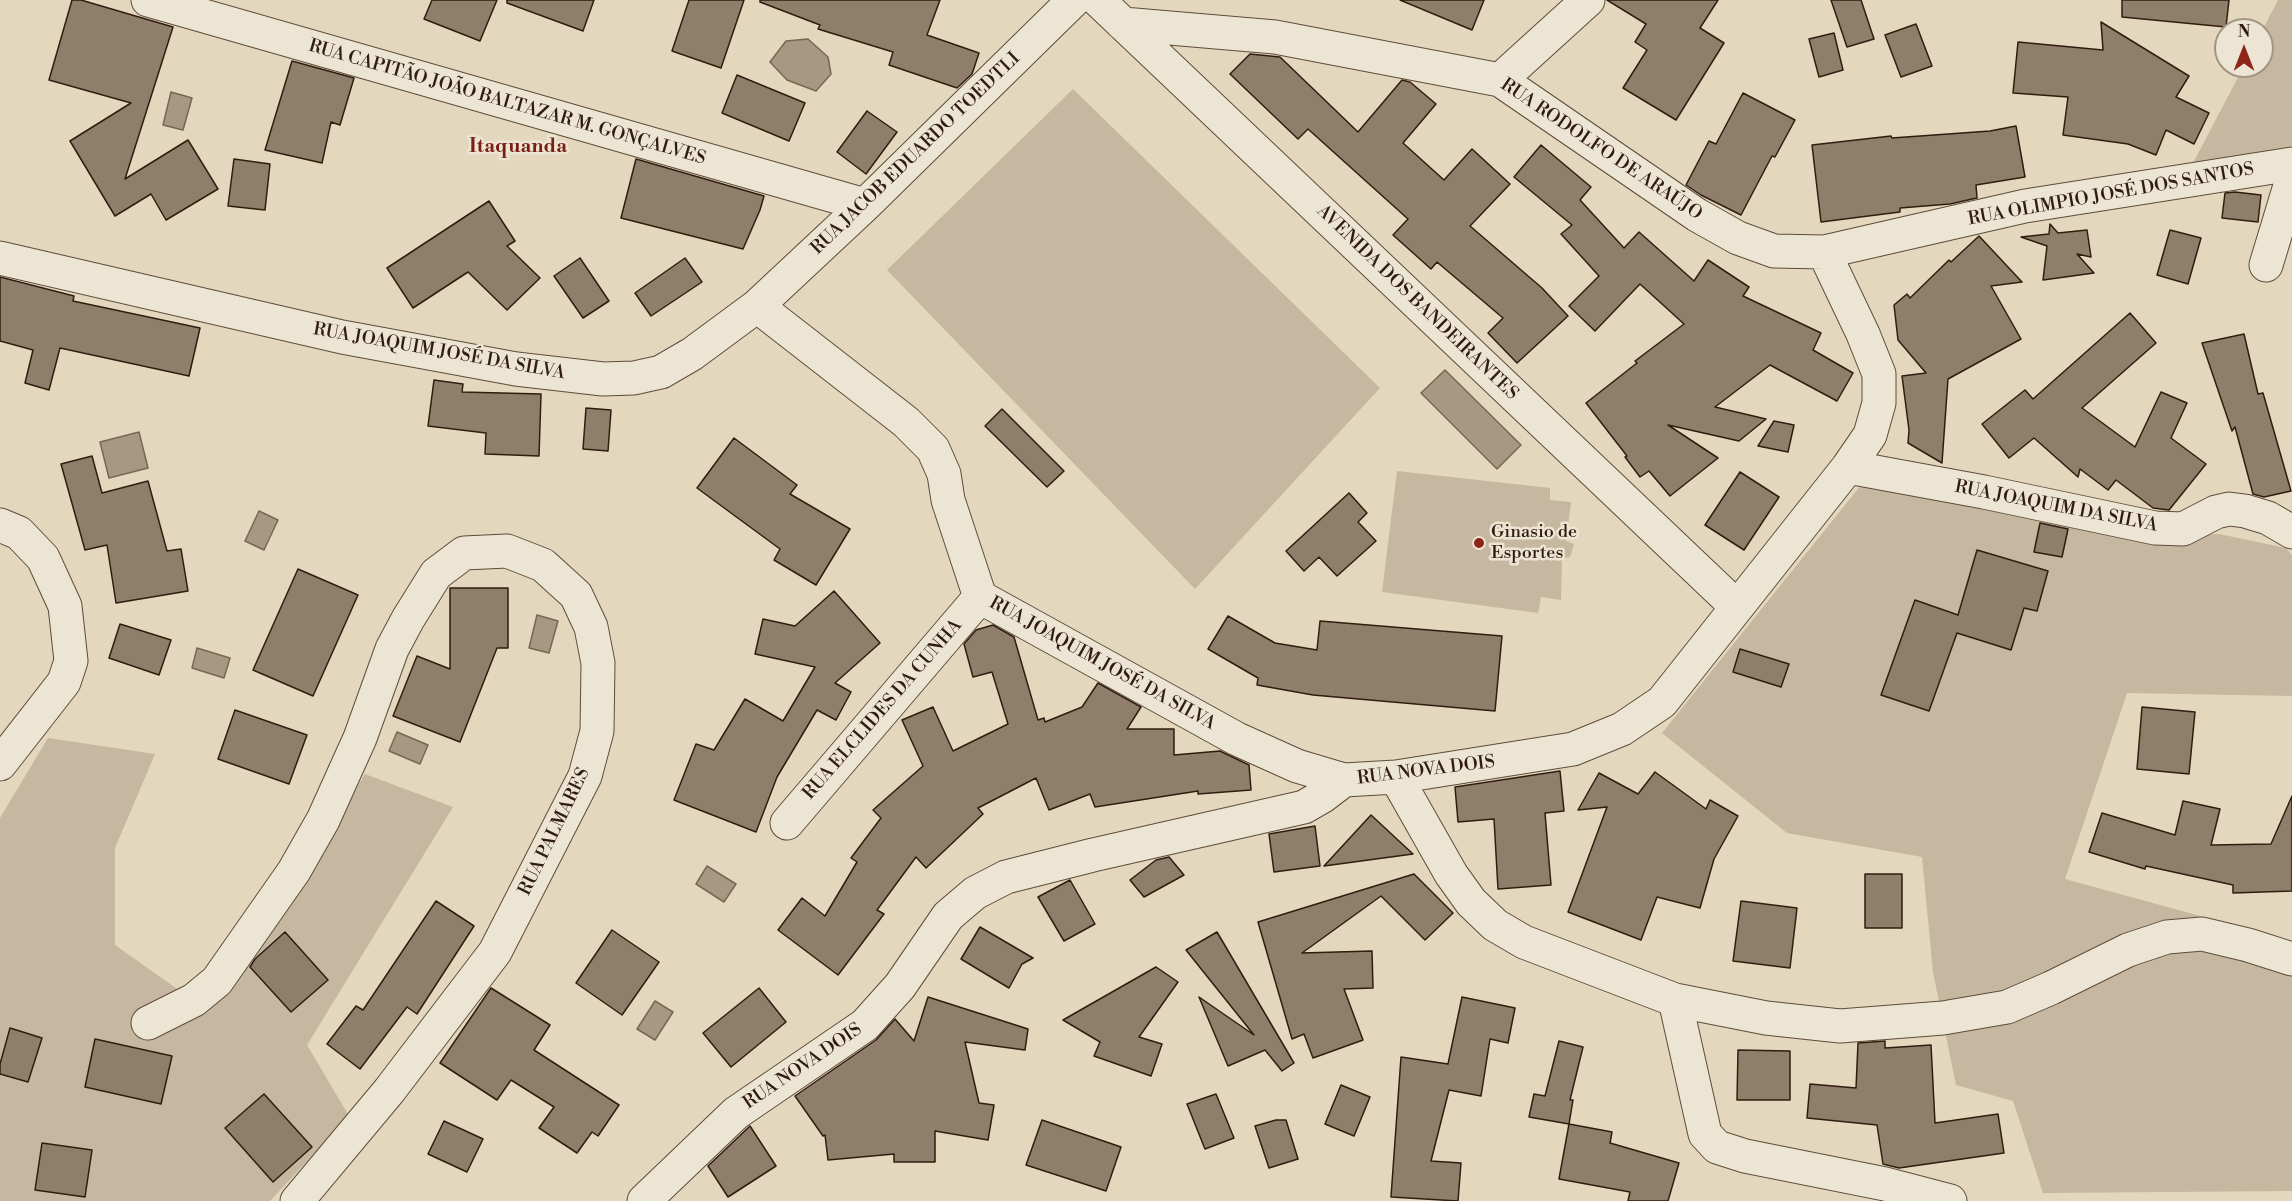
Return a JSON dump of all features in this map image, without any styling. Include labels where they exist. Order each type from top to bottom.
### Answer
[{"type":"street","name":"RUA CAPITÃO JOÃO BALTAZAR M. GONÇALVES","points":[[148,0],[865,205]]},
{"type":"street","name":"RUA JACOB EDUARDO TOEDTLI","points":[[757,306],[865,205],[1074,0]]},
{"type":"street","name":"AVENIDA DOS BANDEIRANTES","points":[[1098,0],[1736,606]]},
{"type":"street","points":[[1500,80],[1588,0]]},
{"type":"street","name":"RUA RODOLFO DE ARAÚJO","points":[[1123,24],[1275,37],[1500,80],[1697,214],[1738,238],[1774,251],[1824,252]]},
{"type":"street","name":"RUA OLIMPIO JOSÉ DOS SANTOS","points":[[1824,252],[2025,206],[2292,164]]},
{"type":"street","points":[[2266,265],[2292,179]]},
{"type":"street","name":"RUA NOVA DOIS","points":[[644,1201],[736,1113],[865,1025],[900,986],[948,916],[975,892],[1006,877],[1304,807],[1344,780],[1396,777],[1573,749],[1622,729],[1662,702],[1848,467],[1870,435],[1879,403],[1879,374],[1863,333],[1824,252]]},
{"type":"street","name":"RUA JOAQUIM JOSÉ DA SILVA","points":[[0,258],[342,337],[516,369],[603,379],[634,378],[661,372],[692,354],[757,306],[906,423],[933,448],[944,474],[948,500],[980,597],[1237,739],[1297,766],[1344,780]]},
{"type":"street","name":"RUA JOAQUIM DA SILVA","points":[[1848,467],[1984,492],[2155,528],[2183,529],[2216,512],[2229,509],[2268,518],[2292,532]]},
{"type":"street","points":[[0,525],[18,533],[43,558],[65,606],[70,661],[64,682],[0,764]]},
{"type":"street","name":"RUA PALMARES","points":[[148,1023],[195,1000],[217,981],[294,871],[323,820],[342,779],[360,738],[392,649],[436,574],[464,553],[507,551],[543,565],[576,595],[591,627],[598,663],[597,731],[585,777],[495,952],[389,1091],[297,1201]]},
{"type":"street","name":"RUA ELCLIDES DA CUNHA","points":[[787,823],[980,597]]},
{"type":"street","points":[[1396,777],[1451,874],[1471,902],[1495,925],[1524,942],[1675,1000],[1767,1018],[1840,1026],[1943,1018],[2007,1006],[2051,988],[2128,950],[2167,937],[2202,934],[2292,959]]},
{"type":"street","points":[[1675,1000],[1705,1134],[1717,1147],[1730,1153],[1885,1184],[1950,1201]]},
{"type":"shaded area","points":[[2278,0],[2292,0],[2292,148],[2192,165],[2238,78],[2274,78],[2274,18],[2269,18]]},
{"type":"shaded area","points":[[808,39],[828,57],[831,74],[816,91],[787,80],[770,62],[786,41]]},
{"type":"shaded area","points":[[1073,89],[1380,388],[1195,589],[887,270]]},
{"type":"shaded area","points":[[171,92],[192,98],[183,130],[163,125]]},
{"type":"shaded area","points":[[1445,370],[1521,445],[1497,469],[1421,393]]},
{"type":"shaded area","points":[[139,432],[148,468],[109,478],[100,442]]},
{"type":"shaded area","name":"Ginasio de Esportes","points":[[1397,471],[1550,488],[1550,500],[1571,502],[1566,541],[1574,544],[1570,557],[1562,558],[1561,600],[1541,597],[1538,613],[1382,592]]},
{"type":"shaded area","points":[[1865,480],[2153,539],[2219,534],[2286,548],[2292,555],[2292,696],[2127,693],[2065,879],[2292,941],[2292,1191],[2043,1193],[2013,1101],[1956,1085],[1933,972],[1922,857],[1787,833],[1662,733]]},
{"type":"shaded area","points":[[259,511],[278,520],[264,550],[245,541]]},
{"type":"shaded area","points":[[537,615],[558,621],[549,653],[529,648]]},
{"type":"shaded area","points":[[197,648],[230,658],[224,678],[192,668]]},
{"type":"shaded area","points":[[397,732],[428,745],[420,764],[389,751]]},
{"type":"shaded area","points":[[48,738],[155,754],[115,848],[115,945],[207,1010],[274,921],[365,774],[453,807],[307,1045],[349,1116],[270,1201],[0,1201],[0,818]]},
{"type":"shaded area","points":[[707,866],[736,884],[724,902],[696,884]]},
{"type":"shaded area","points":[[655,1001],[673,1012],[655,1040],[637,1029]]},
{"type":"building","points":[[72,0],[81,0],[173,27],[125,179],[188,140],[218,189],[166,220],[151,194],[115,216],[70,141],[131,103],[49,80]]},
{"type":"building","points":[[432,0],[497,0],[480,41],[424,19]]},
{"type":"building","points":[[507,0],[594,0],[583,31],[507,3]]},
{"type":"building","points":[[689,0],[744,0],[721,68],[672,51]]},
{"type":"building","points":[[760,0],[940,0],[927,35],[979,53],[972,74],[957,88],[889,65],[893,52],[818,29],[820,25],[760,2]]},
{"type":"building","points":[[1400,0],[1484,0],[1472,30]]},
{"type":"building","points":[[1607,0],[1718,0],[1700,28],[1724,43],[1676,120],[1623,88],[1647,50],[1635,42],[1646,24]]},
{"type":"building","points":[[1831,0],[1861,0],[1874,39],[1847,47]]},
{"type":"building","points":[[2122,0],[2229,0],[2227,18],[2214,18],[2214,26],[2122,17]]},
{"type":"building","points":[[2101,22],[2189,76],[2176,97],[2209,113],[2194,144],[2166,130],[2156,155],[2128,144],[2063,135],[2068,97],[2013,93],[2018,42],[2103,50]]},
{"type":"building","points":[[1916,24],[1932,66],[1901,77],[1885,35]]},
{"type":"building","points":[[1834,33],[1843,70],[1819,77],[1809,39]]},
{"type":"building","points":[[1250,54],[1280,57],[1358,132],[1402,80],[1410,82],[1436,104],[1403,143],[1444,180],[1472,149],[1510,184],[1470,226],[1542,288],[1568,316],[1517,363],[1488,333],[1503,318],[1437,262],[1431,269],[1393,235],[1408,219],[1308,129],[1298,139],[1230,74]]},
{"type":"building","points":[[292,61],[354,78],[340,125],[331,122],[322,163],[265,150]]},
{"type":"building","points":[[737,75],[805,103],[789,141],[722,113]]},
{"type":"building","points":[[1743,93],[1795,120],[1775,157],[1772,156],[1741,215],[1686,185],[1709,141],[1716,144]]},
{"type":"building","points":[[867,111],[897,132],[866,174],[837,152]]},
{"type":"building","points":[[2016,126],[2025,177],[1976,185],[1977,198],[1950,204],[1900,208],[1900,212],[1821,222],[1812,145],[1891,136],[1892,138],[1990,131]]},
{"type":"building","points":[[1541,145],[1591,187],[1580,200],[1624,248],[1639,232],[1694,281],[1708,260],[1749,287],[1743,296],[1821,333],[1813,350],[1853,373],[1837,401],[1770,365],[1715,407],[1766,419],[1739,441],[1668,425],[1718,458],[1670,496],[1649,471],[1640,477],[1625,457],[1627,456],[1586,403],[1637,363],[1635,361],[1684,324],[1640,284],[1595,331],[1569,306],[1599,276],[1561,234],[1572,225],[1514,177]]},
{"type":"building","points":[[234,159],[270,164],[265,210],[228,206]]},
{"type":"building","points":[[636,159],[764,196],[743,249],[621,218]]},
{"type":"building","points":[[2225,193],[2261,195],[2258,222],[2222,218]]},
{"type":"building","points":[[489,201],[515,241],[507,246],[540,278],[507,310],[468,272],[413,308],[387,268]]},
{"type":"building","points":[[2050,224],[2058,233],[2087,230],[2091,257],[2077,254],[2094,273],[2043,280],[2047,246],[2021,237],[2049,234]]},
{"type":"building","points":[[2170,230],[2201,238],[2188,284],[2157,275]]},
{"type":"building","points":[[1979,236],[2022,282],[1991,286],[2021,339],[1948,379],[1942,463],[1908,443],[1909,430],[1902,376],[1926,373],[1898,340],[1894,305],[1907,294],[1910,298],[1949,260],[1951,262]]},
{"type":"building","points":[[580,258],[609,301],[583,318],[554,276]]},
{"type":"building","points":[[685,258],[702,282],[651,316],[635,293]]},
{"type":"building","points":[[0,277],[74,296],[73,301],[200,328],[189,376],[60,348],[49,390],[25,383],[33,350],[0,341]]},
{"type":"building","points":[[2130,313],[2156,343],[2082,408],[2135,447],[2161,392],[2187,403],[2171,438],[2206,464],[2169,510],[2153,508],[2116,480],[2108,490],[2080,469],[2078,477],[2034,438],[2009,458],[1982,424],[2025,390],[2033,399]]},
{"type":"building","points":[[2244,334],[2258,394],[2263,393],[2291,491],[2264,497],[2253,494],[2235,427],[2232,431],[2202,343]]},
{"type":"building","points":[[434,380],[463,384],[462,392],[541,394],[539,456],[485,454],[486,433],[428,426]]},
{"type":"building","points":[[586,408],[611,410],[608,451],[583,449]]},
{"type":"building","points":[[1002,409],[1064,471],[1047,487],[985,426]]},
{"type":"building","points":[[1774,421],[1794,425],[1788,452],[1758,446]]},
{"type":"building","points":[[734,438],[797,485],[790,494],[850,529],[816,585],[774,560],[780,549],[697,488]]},
{"type":"building","points":[[92,456],[102,493],[148,481],[167,551],[181,549],[188,591],[116,603],[107,545],[85,550],[61,464]]},
{"type":"building","points":[[1740,472],[1779,497],[1744,550],[1705,525]]},
{"type":"building","points":[[1349,493],[1367,513],[1358,522],[1376,541],[1337,576],[1319,557],[1304,571],[1286,551]]},
{"type":"building","points":[[2040,523],[2068,529],[2062,557],[2034,552]]},
{"type":"building","points":[[1977,550],[2048,571],[2037,611],[2024,608],[2011,650],[1957,633],[1929,711],[1881,695],[1915,600],[1958,615]]},
{"type":"building","points":[[298,569],[358,595],[313,696],[253,670]]},
{"type":"building","points":[[450,588],[508,588],[508,648],[497,648],[460,742],[393,716],[417,656],[450,669]]},
{"type":"building","points":[[834,591],[880,643],[835,683],[851,692],[836,720],[817,710],[777,777],[756,832],[674,800],[696,744],[714,750],[745,699],[783,721],[815,667],[755,654],[763,619],[795,626]]},
{"type":"building","points":[[1228,616],[1275,643],[1317,650],[1320,621],[1502,636],[1495,711],[1313,695],[1257,685],[1258,678],[1208,649]]},
{"type":"building","points":[[120,624],[171,640],[159,675],[109,658]]},
{"type":"building","points":[[993,625],[1014,637],[1038,720],[1044,718],[1045,722],[1082,707],[1098,683],[1141,707],[1127,729],[1174,729],[1174,755],[1220,751],[1249,765],[1251,790],[1198,794],[1198,791],[1095,807],[1090,794],[1049,810],[1036,778],[978,808],[983,814],[926,868],[916,857],[877,910],[884,914],[838,975],[778,930],[802,898],[825,916],[857,862],[851,858],[881,818],[873,810],[923,766],[902,720],[933,707],[953,751],[1008,724],[992,672],[973,677],[964,644],[976,630]]},
{"type":"building","points":[[1740,649],[1789,664],[1781,687],[1733,672]]},
{"type":"building","points":[[2142,707],[2195,712],[2189,774],[2137,769]]},
{"type":"building","points":[[235,710],[307,735],[289,784],[218,759]]},
{"type":"building","points":[[1560,771],[1564,811],[1545,813],[1551,885],[1498,889],[1494,819],[1458,822],[1455,787]]},
{"type":"building","points":[[1655,772],[1706,809],[1710,800],[1738,816],[1714,859],[1700,908],[1657,897],[1641,940],[1568,912],[1607,807],[1578,810],[1599,773],[1638,794]]},
{"type":"building","points":[[2292,796],[2292,891],[2233,893],[2233,885],[2146,866],[2145,869],[2089,852],[2102,813],[2175,835],[2183,801],[2220,809],[2211,845],[2271,844]]},
{"type":"building","points":[[1371,815],[1413,854],[1324,866]]},
{"type":"building","points":[[1315,826],[1320,866],[1274,872],[1269,834]]},
{"type":"building","points":[[1169,857],[1184,875],[1144,897],[1130,880],[1156,860]]},
{"type":"building","points":[[1414,874],[1453,913],[1425,940],[1381,896],[1302,953],[1372,951],[1373,988],[1344,989],[1363,1040],[1313,1058],[1304,1034],[1292,1039],[1258,922]]},
{"type":"building","points":[[1865,874],[1902,874],[1902,928],[1865,928]]},
{"type":"building","points":[[1070,880],[1095,924],[1064,941],[1038,897]]},
{"type":"building","points":[[436,901],[474,926],[417,1014],[407,1007],[360,1069],[327,1044],[356,1006],[363,1010]]},
{"type":"building","points":[[1741,901],[1797,908],[1790,968],[1733,961]]},
{"type":"building","points":[[980,927],[1033,958],[1022,964],[1009,988],[961,959]]},
{"type":"building","points":[[612,930],[659,962],[622,1015],[576,983]]},
{"type":"building","points":[[285,932],[328,980],[291,1012],[250,967],[255,959]]},
{"type":"building","points":[[1217,932],[1294,1063],[1282,1071],[1265,1050],[1228,1066],[1199,997],[1254,1035],[1186,950]]},
{"type":"building","points":[[1156,967],[1178,982],[1139,1037],[1162,1044],[1151,1076],[1094,1056],[1100,1042],[1063,1020]]},
{"type":"building","points":[[491,988],[550,1025],[534,1050],[619,1105],[598,1136],[592,1132],[577,1153],[539,1128],[554,1107],[511,1080],[497,1100],[440,1063]]},
{"type":"building","points":[[759,988],[786,1022],[731,1067],[703,1033]]},
{"type":"building","points":[[928,997],[1028,1029],[1025,1050],[965,1042],[979,1103],[994,1105],[988,1140],[935,1131],[935,1162],[894,1162],[894,1154],[828,1160],[825,1135],[823,1136],[795,1096],[876,1040],[895,1019],[914,1041]]},
{"type":"building","points":[[1462,997],[1515,1008],[1508,1043],[1490,1039],[1481,1096],[1449,1090],[1431,1161],[1461,1163],[1458,1201],[1391,1197],[1401,1057],[1448,1064]]},
{"type":"building","points":[[10,1028],[42,1038],[28,1082],[0,1074],[0,1064]]},
{"type":"building","points":[[95,1039],[172,1056],[161,1104],[85,1087]]},
{"type":"building","points":[[1559,1041],[1583,1047],[1570,1100],[1573,1100],[1569,1124],[1529,1117],[1534,1094],[1545,1096]]},
{"type":"building","points":[[1885,1041],[1885,1048],[1931,1045],[1935,1123],[1998,1114],[2004,1153],[1899,1168],[1883,1164],[1877,1125],[1807,1118],[1810,1084],[1856,1088],[1858,1043]]},
{"type":"building","points":[[1738,1050],[1790,1051],[1790,1100],[1737,1100]]},
{"type":"building","points":[[1341,1085],[1370,1097],[1354,1136],[1325,1124]]},
{"type":"building","points":[[264,1094],[312,1147],[273,1182],[225,1128]]},
{"type":"building","points":[[1216,1094],[1234,1138],[1205,1149],[1187,1104]]},
{"type":"building","points":[[1042,1120],[1121,1147],[1106,1191],[1026,1165]]},
{"type":"building","points":[[1276,1120],[1286,1120],[1298,1159],[1269,1168],[1255,1126]]},
{"type":"building","points":[[444,1121],[483,1139],[467,1172],[428,1154]]},
{"type":"building","points":[[1569,1124],[1612,1132],[1610,1143],[1679,1163],[1668,1201],[1628,1201],[1630,1192],[1559,1179]]},
{"type":"building","points":[[750,1126],[776,1166],[728,1197],[708,1166]]},
{"type":"building","points":[[42,1143],[92,1150],[85,1197],[35,1190]]},
{"type":"place","name":"Ginasio de Esportes","points":[[1479,543]]},
{"type":"district","name":"Itaquanda","points":[[518,147]]}]
